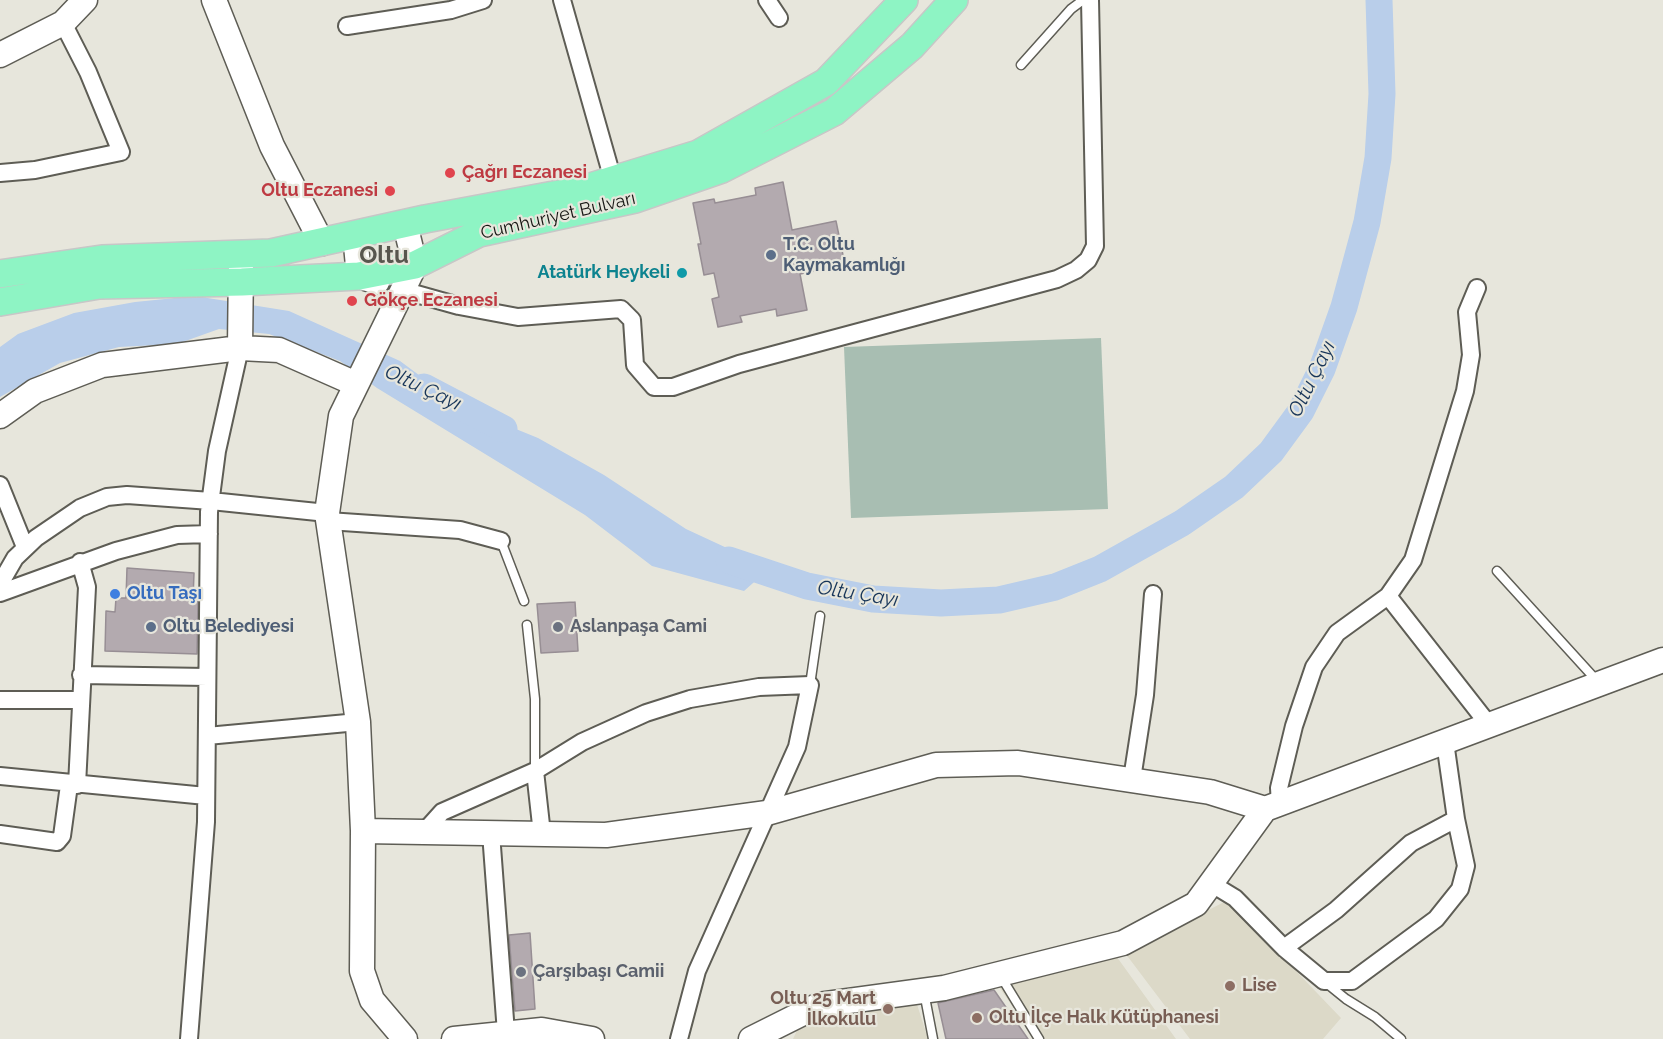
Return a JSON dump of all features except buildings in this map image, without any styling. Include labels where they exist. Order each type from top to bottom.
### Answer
[{"type":"main road","name":"Cumhuriyet Bulvarı","points":[[0,274],[102,259],[271,253],[581,190],[698,154],[826,82],[904,0]]},
{"type":"main road","name":"Cumhuriyet Bulvarı","points":[[0,302],[99,285],[242,292],[358,276],[415,265],[479,233],[635,199],[722,169],[834,111],[912,46],[954,0]]},
{"type":"street","points":[[0,55],[63,23],[85,0]]},
{"type":"street","points":[[214,0],[272,146],[322,243]]},
{"type":"street","points":[[347,26],[451,10],[483,0]]},
{"type":"street","points":[[562,0],[613,180]]},
{"type":"street","points":[[767,0],[779,18]]},
{"type":"street","points":[[355,236],[358,276],[459,306],[518,317],[621,309],[632,320],[635,365],[654,387],[673,387],[739,364],[1057,279],[1088,260],[1095,246],[1090,0]]},
{"type":"street","points":[[0,173],[35,170],[121,152],[88,72],[63,23]]},
{"type":"street","points":[[405,224],[415,265],[341,416],[328,517],[358,722],[363,831],[362,970],[372,1000],[405,1039]]},
{"type":"street","points":[[189,1039],[206,796],[211,501],[218,451],[240,348],[241,254]]},
{"type":"street","points":[[751,1039],[819,1005],[924,991],[1123,943],[1196,904],[1272,806],[1314,667],[1337,633],[1388,596],[1413,560],[1459,412],[1471,354],[1467,312],[1477,288]]},
{"type":"street","points":[[0,416],[35,392],[102,365],[240,348],[279,350],[356,384]]},
{"type":"street","points":[[0,485],[25,547]]},
{"type":"street","points":[[0,584],[25,547],[80,508],[107,497],[127,495],[211,501],[328,517],[460,530],[501,541]]},
{"type":"street","points":[[0,593],[80,562],[165,537],[209,534]]},
{"type":"street","points":[[0,834],[57,842],[62,836],[73,785],[87,586],[80,562]]},
{"type":"street","points":[[1132,779],[1145,694],[1153,594]]},
{"type":"street","points":[[1388,596],[1490,725]]},
{"type":"street","points":[[363,831],[606,835],[767,813],[936,765],[1018,762],[1210,792],[1272,806],[1663,660]]},
{"type":"street","points":[[81,675],[207,677]]},
{"type":"street","points":[[424,832],[442,812],[535,771],[582,742],[646,713],[690,699],[759,687],[810,685],[797,747],[697,971],[680,1039]]},
{"type":"street","points":[[0,700],[79,700]]},
{"type":"street","points":[[207,736],[358,722]]},
{"type":"street","points":[[1212,884],[1235,898],[1284,948],[1324,981],[1352,981],[1436,919],[1460,889],[1466,866],[1456,819],[1445,742]]},
{"type":"street","points":[[535,771],[542,834]]},
{"type":"street","points":[[0,776],[73,785],[206,796]]},
{"type":"street","points":[[1284,948],[1335,910],[1411,843],[1456,819]]},
{"type":"street","points":[[491,833],[506,1033]]},
{"type":"street","points":[[454,1039],[542,1030],[592,1039]]},
{"type":"lane","points":[[1021,65],[1071,9],[1083,0]]},
{"type":"lane","points":[[501,541],[524,601]]},
{"type":"lane","points":[[1497,571],[1600,684]]},
{"type":"lane","points":[[810,685],[820,616]]},
{"type":"lane","points":[[527,625],[535,699],[535,771]]},
{"type":"lane","points":[[1000,974],[1039,1039]]},
{"type":"lane","points":[[1324,981],[1346,999],[1376,1017],[1401,1039]]},
{"type":"lane","points":[[924,991],[933,1039]]},
{"type":"shaded area","name":"Lise","points":[[1228,900],[1341,1018],[1323,1039],[1190,1039],[1125,953]]},
{"type":"shaded area","points":[[1114,953],[1176,1039],[1035,1039],[997,984]]},
{"type":"shaded area","name":"Oltu 25 Mart İlkokulu","points":[[915,998],[928,1039],[793,1039],[802,1020]]},
{"type":"green space","points":[[1101,338],[1108,509],[851,518],[844,347]]},
{"type":"water","points":[[195,296],[289,311],[400,361],[462,407],[538,438],[604,475],[686,529],[770,568],[744,591],[652,566],[585,515],[377,388],[340,361],[269,334],[219,329],[177,344],[119,347],[60,363],[0,397],[0,347],[18,334],[74,313],[135,302]]},
{"type":"waterway","name":"Oltu Çayı","points":[[729,560],[807,586],[873,599],[941,603],[999,600],[1055,587],[1100,569],[1182,523],[1234,487],[1271,452],[1301,411],[1322,369],[1344,307],[1367,222],[1378,158],[1382,94],[1379,0]]},
{"type":"waterway","name":"Oltu Çayı","points":[[424,387],[504,429]]},
{"type":"place","name":"Çağrı Eczanesi","points":[[450,173]]},
{"type":"place","name":"Oltu Eczanesi","points":[[390,191]]},
{"type":"place","name":"T.C. Oltu Kaymakamlığı","points":[[771,255]]},
{"type":"place","name":"Atatürk Heykeli","points":[[682,273]]},
{"type":"place","name":"Gökçe Eczanesi","points":[[352,301]]},
{"type":"place","name":"Oltu Taşı","points":[[115,594]]},
{"type":"place","name":"Oltu Belediyesi","points":[[151,627]]},
{"type":"place","name":"Aslanpaşa Cami","points":[[558,627]]},
{"type":"place","name":"Çarşıbaşı Camii","points":[[521,972]]},
{"type":"place","name":"Lise","points":[[1230,986]]},
{"type":"place","name":"Oltu 25 Mart İlkokulu","points":[[888,1009]]},
{"type":"place","name":"Oltu İlçe Halk Kütüphanesi","points":[[977,1018]]},
{"type":"district","name":"Oltu","points":[[384,256]]}]
